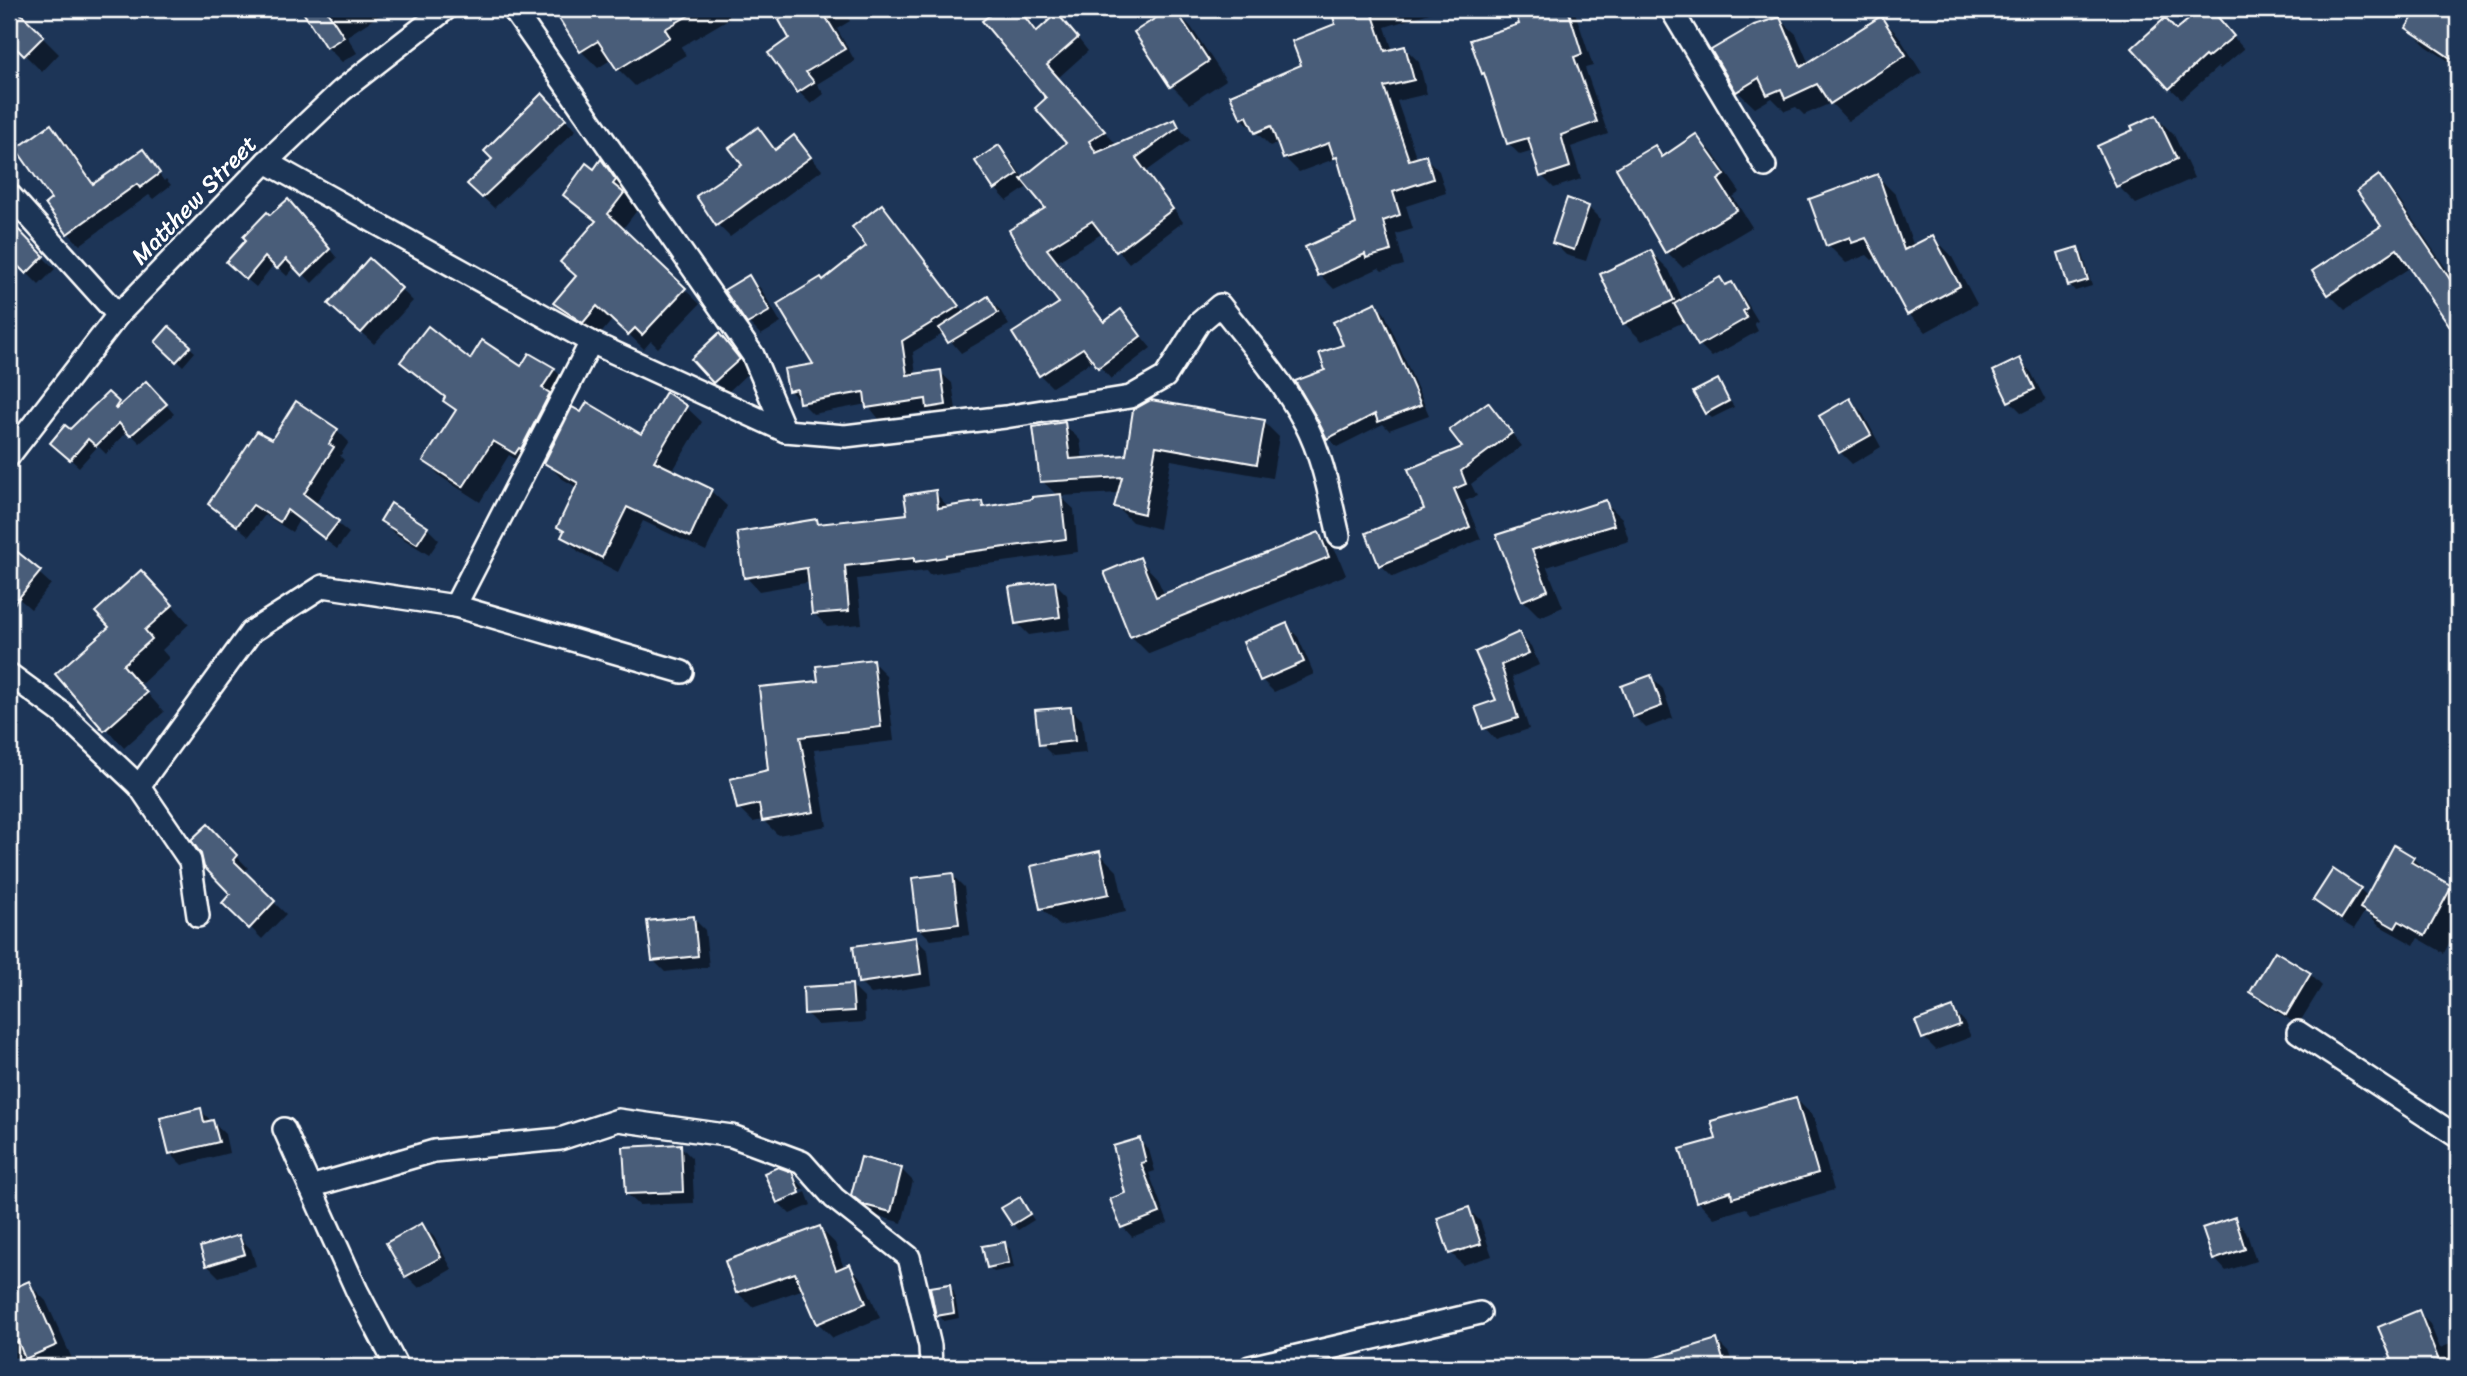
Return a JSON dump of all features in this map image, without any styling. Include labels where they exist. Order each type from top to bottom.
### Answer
[{"type":"street","name":"Matthew Street","points":[[9,456],[118,315],[266,162],[341,91],[446,9]]},
{"type":"street","points":[[513,9],[753,355],[785,431]]},
{"type":"street","points":[[1671,9],[1765,166]]},
{"type":"street","points":[[266,162],[591,342],[785,431],[845,436],[1005,417],[1130,397],[1165,377],[1199,323],[1220,305],[1274,373],[1306,424],[1322,469],[1339,536]]},
{"type":"street","points":[[9,194],[118,315]]},
{"type":"street","points":[[455,606],[591,342]]},
{"type":"street","points":[[139,786],[251,632],[323,586],[455,606],[682,672]]},
{"type":"street","points":[[9,674],[61,712],[139,786],[190,862],[198,916]]},
{"type":"street","points":[[2298,1032],[2458,1137]]},
{"type":"street","points":[[310,1186],[434,1151],[560,1139],[618,1121],[732,1136],[802,1162],[834,1198],[909,1257],[930,1346],[931,1367]]},
{"type":"street","points":[[284,1129],[357,1292],[397,1367]]},
{"type":"street","points":[[1250,1367],[1480,1313]]},
{"type":"building","points":[[9,9],[16,9],[44,36],[24,56],[9,41]]},
{"type":"building","points":[[301,9],[326,9],[344,37],[326,48]]},
{"type":"building","points":[[553,9],[700,9],[665,29],[670,37],[617,70],[598,41],[580,52]]},
{"type":"building","points":[[798,9],[821,9],[845,49],[806,72],[814,82],[797,93],[768,53],[789,38],[779,20]]},
{"type":"building","points":[[998,9],[1019,9],[1036,32],[1057,13],[1078,38],[1047,65],[1105,131],[1089,141],[1096,153],[1175,119],[1179,127],[1136,158],[1173,209],[1116,252],[1092,221],[1047,249],[1104,322],[1121,309],[1141,336],[1098,368],[1083,348],[1039,376],[1012,333],[1059,303],[1028,263],[1009,230],[1045,208],[1021,179],[1066,143],[1035,108],[1046,98],[982,21]]},
{"type":"building","points":[[1170,9],[1175,9],[1209,61],[1170,87],[1134,32]]},
{"type":"building","points":[[1331,9],[1371,9],[1385,51],[1405,46],[1414,80],[1384,87],[1409,160],[1426,155],[1433,179],[1393,192],[1400,215],[1383,221],[1391,251],[1366,258],[1365,254],[1318,276],[1305,247],[1356,224],[1337,157],[1334,158],[1329,143],[1283,159],[1271,126],[1255,133],[1247,116],[1241,119],[1230,95],[1301,65],[1292,41],[1335,24]]},
{"type":"building","points":[[1514,9],[1568,9],[1582,54],[1574,57],[1597,122],[1561,135],[1570,167],[1540,177],[1528,138],[1507,144],[1484,73],[1482,74],[1470,40],[1519,24]]},
{"type":"building","points":[[2201,9],[2211,9],[2234,36],[2207,58],[2205,56],[2169,89],[2132,48],[2165,18],[2176,30]]},
{"type":"building","points":[[2418,9],[2458,9],[2458,63],[2406,28]]},
{"type":"building","points":[[1881,16],[1906,55],[1830,104],[1817,84],[1785,99],[1781,89],[1767,95],[1759,78],[1736,92],[1711,50],[1754,25],[1780,17],[1801,67]]},
{"type":"building","points":[[542,93],[566,119],[482,198],[467,184],[492,159],[484,151]]},
{"type":"building","points":[[2156,115],[2177,159],[2116,187],[2097,146],[2133,130],[2131,126]]},
{"type":"building","points":[[51,124],[93,184],[143,149],[160,173],[140,188],[137,184],[67,234],[45,204],[51,199],[16,149]]},
{"type":"building","points":[[758,127],[775,150],[794,135],[811,157],[716,226],[696,196],[742,165],[729,148]]},
{"type":"building","points":[[1696,134],[1725,175],[1718,180],[1737,210],[1665,253],[1616,168],[1655,145],[1662,157]]},
{"type":"building","points":[[999,145],[1018,174],[994,190],[975,161]]},
{"type":"building","points":[[601,159],[616,180],[613,184],[624,193],[608,214],[686,288],[642,335],[635,328],[628,335],[597,306],[583,323],[553,303],[576,276],[560,262],[596,221],[563,195],[586,163],[594,169]]},
{"type":"building","points":[[1878,174],[1904,250],[1933,235],[1960,286],[1907,315],[1866,238],[1852,243],[1850,237],[1826,246],[1809,199]]},
{"type":"building","points":[[2379,175],[2458,291],[2458,338],[2397,249],[2328,295],[2312,271],[2381,226],[2357,191]]},
{"type":"building","points":[[1567,198],[1589,206],[1574,250],[1552,243]]},
{"type":"building","points":[[288,199],[330,249],[302,276],[286,259],[277,269],[265,257],[246,280],[226,262],[246,240],[243,237],[267,212],[270,215]]},
{"type":"building","points":[[882,204],[959,306],[902,341],[907,375],[941,370],[946,405],[927,408],[926,399],[866,408],[864,392],[799,403],[797,389],[788,391],[784,369],[813,364],[777,304],[821,277],[823,280],[866,246],[852,227]]},
{"type":"building","points":[[9,220],[44,256],[26,274],[9,257]]},
{"type":"building","points":[[2078,247],[2088,280],[2068,286],[2058,253]]},
{"type":"building","points":[[1651,250],[1674,300],[1623,324],[1600,274]]},
{"type":"building","points":[[369,258],[402,288],[361,333],[328,304]]},
{"type":"building","points":[[749,275],[770,311],[747,324],[724,290]]},
{"type":"building","points":[[1720,277],[1725,285],[1732,282],[1747,308],[1743,311],[1747,318],[1698,346],[1674,304]]},
{"type":"building","points":[[988,296],[998,313],[948,343],[939,328]]},
{"type":"building","points":[[1376,302],[1421,405],[1378,422],[1375,414],[1327,439],[1295,381],[1325,370],[1319,353],[1343,345],[1333,322]]},
{"type":"building","points":[[169,326],[191,346],[176,362],[155,342]]},
{"type":"building","points":[[428,326],[470,359],[482,340],[521,366],[529,353],[555,368],[542,388],[550,393],[521,449],[515,454],[493,441],[463,487],[423,461],[456,410],[443,401],[445,397],[400,362]]},
{"type":"building","points":[[719,333],[740,359],[713,383],[691,359]]},
{"type":"building","points":[[2020,358],[2035,389],[2008,402],[1993,371]]},
{"type":"building","points":[[1718,379],[1729,401],[1705,414],[1693,392]]},
{"type":"building","points":[[146,381],[167,404],[130,436],[119,423],[96,446],[88,439],[70,460],[50,443],[65,425],[70,429],[108,392],[119,402],[116,409]]},
{"type":"building","points":[[666,392],[687,406],[654,461],[712,489],[690,537],[627,507],[602,558],[561,537],[564,531],[557,527],[578,483],[544,463],[572,407],[581,412],[587,402],[641,434]]},
{"type":"building","points":[[1850,398],[1871,435],[1839,453],[1819,416]]},
{"type":"building","points":[[1151,400],[1265,420],[1257,464],[1156,446],[1144,514],[1114,507],[1122,477],[1040,482],[1033,427],[1065,422],[1070,459],[1126,455],[1133,410]]},
{"type":"building","points":[[296,401],[338,429],[329,444],[334,447],[304,494],[339,521],[325,539],[287,510],[280,522],[253,505],[237,526],[208,504],[257,431],[272,439]]},
{"type":"building","points":[[1488,402],[1512,433],[1461,471],[1466,484],[1454,489],[1470,527],[1379,566],[1366,533],[1424,509],[1408,469],[1462,447],[1449,430]]},
{"type":"building","points":[[936,490],[938,508],[982,501],[983,507],[1061,494],[1066,539],[946,555],[914,562],[914,558],[845,566],[849,611],[812,614],[807,568],[744,578],[737,532],[817,519],[818,524],[907,514],[904,495]]},
{"type":"building","points":[[1606,500],[1614,525],[1532,550],[1548,590],[1522,601],[1496,535]]},
{"type":"building","points":[[391,503],[428,527],[417,544],[380,521]]},
{"type":"building","points":[[1319,532],[1329,557],[1130,637],[1104,572],[1140,557],[1156,597]]},
{"type":"building","points":[[9,545],[41,571],[9,610]]},
{"type":"building","points":[[141,570],[173,605],[145,630],[152,639],[123,665],[147,693],[104,731],[55,674],[109,627],[95,612]]},
{"type":"building","points":[[1055,581],[1060,617],[1015,624],[1009,587]]},
{"type":"building","points":[[1287,623],[1304,662],[1260,681],[1243,642]]},
{"type":"building","points":[[1519,632],[1529,653],[1501,665],[1518,718],[1483,729],[1475,707],[1496,700],[1475,652]]},
{"type":"building","points":[[873,659],[881,727],[800,737],[814,812],[762,821],[759,804],[737,809],[730,779],[768,770],[759,687],[818,681],[816,666]]},
{"type":"building","points":[[1651,675],[1662,706],[1633,717],[1621,686]]},
{"type":"building","points":[[1071,707],[1075,741],[1039,745],[1035,710]]},
{"type":"building","points":[[208,824],[237,855],[233,860],[275,901],[249,929],[222,903],[230,894],[204,867],[201,854],[191,840]]},
{"type":"building","points":[[2394,845],[2414,857],[2411,862],[2452,886],[2425,936],[2399,921],[2395,928],[2360,908]]},
{"type":"building","points":[[1100,851],[1109,894],[1040,909],[1031,866]]},
{"type":"building","points":[[2333,869],[2361,888],[2341,919],[2313,900]]},
{"type":"building","points":[[953,873],[959,924],[918,929],[912,878]]},
{"type":"building","points":[[694,916],[698,956],[652,961],[647,921]]},
{"type":"building","points":[[916,937],[921,974],[858,983],[853,946]]},
{"type":"building","points":[[2275,951],[2311,973],[2286,1015],[2250,992]]},
{"type":"building","points":[[852,984],[854,1011],[804,1014],[803,987]]},
{"type":"building","points":[[1953,1007],[1960,1025],[1922,1039],[1915,1021]]},
{"type":"building","points":[[1796,1097],[1818,1173],[1732,1198],[1731,1191],[1696,1202],[1680,1149],[1716,1139],[1711,1121]]},
{"type":"building","points":[[201,1108],[204,1122],[213,1120],[219,1142],[169,1154],[160,1118]]},
{"type":"building","points":[[1140,1138],[1146,1162],[1141,1163],[1160,1213],[1121,1228],[1110,1199],[1125,1193],[1113,1146]]},
{"type":"building","points":[[681,1144],[683,1192],[626,1194],[623,1147]]},
{"type":"building","points":[[861,1157],[902,1168],[891,1212],[864,1205],[851,1195]]},
{"type":"building","points":[[778,1167],[792,1172],[800,1193],[777,1203],[764,1173]]},
{"type":"building","points":[[1020,1197],[1030,1214],[1012,1225],[1001,1208]]},
{"type":"building","points":[[1469,1207],[1481,1244],[1449,1254],[1437,1218]]},
{"type":"building","points":[[2235,1217],[2245,1249],[2213,1260],[2202,1228]]},
{"type":"building","points":[[422,1223],[441,1257],[405,1277],[386,1243]]},
{"type":"building","points":[[820,1226],[836,1270],[850,1264],[866,1303],[817,1324],[795,1273],[736,1293],[725,1261]]},
{"type":"building","points":[[239,1235],[245,1254],[206,1266],[200,1247]]},
{"type":"building","points":[[1005,1242],[1009,1263],[987,1268],[982,1246]]},
{"type":"building","points":[[29,1281],[57,1345],[25,1359],[18,1341],[9,1345],[9,1290]]},
{"type":"building","points":[[950,1284],[954,1313],[936,1316],[930,1287]]},
{"type":"building","points":[[2419,1310],[2439,1361],[2424,1367],[2395,1367],[2378,1327]]},
{"type":"building","points":[[1717,1339],[1724,1363],[1708,1367],[1642,1367],[1641,1362]]}]
